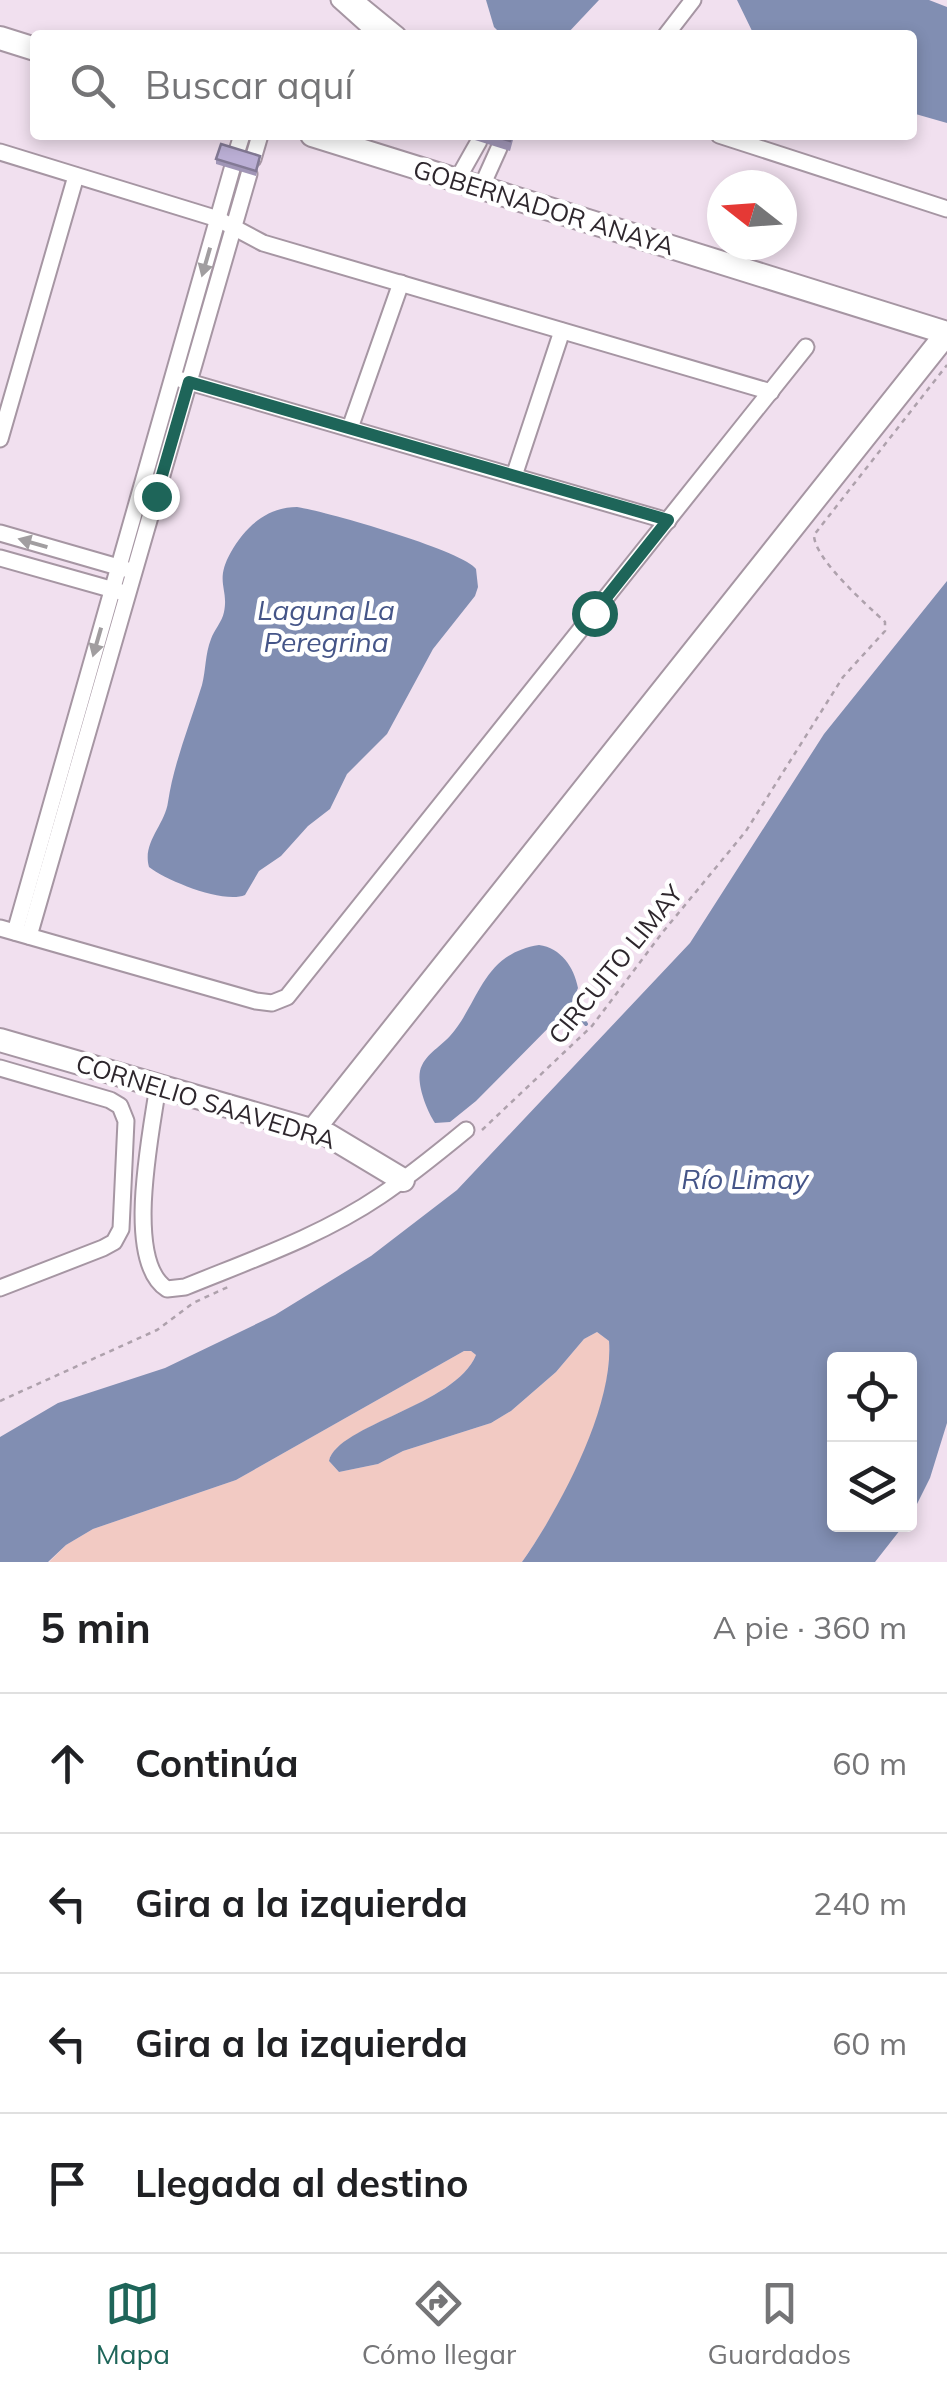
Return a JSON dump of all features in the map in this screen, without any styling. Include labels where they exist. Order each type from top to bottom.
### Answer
[{"type":"street","points":[[339,0],[372,30]]},
{"type":"street","points":[[355,0],[392,30]]},
{"type":"street","points":[[670,30],[695,0]]},
{"type":"street","points":[[682,30],[695,0]]},
{"type":"street","points":[[0,38],[30,47]]},
{"type":"street","points":[[181,379],[234,227],[243,164],[242,140]]},
{"type":"street","points":[[257,140],[218,218],[181,379],[120,592],[14,932],[256,1001],[272,1003],[287,997],[806,347]]},
{"type":"street","name":"GOBERNADOR ANAYA","points":[[328,140],[947,333]]},
{"type":"street","points":[[481,188],[502,140]]},
{"type":"street","points":[[734,140],[947,209]]},
{"type":"street","points":[[457,180],[479,141]]},
{"type":"street","points":[[0,152],[218,218],[257,241],[770,392]]},
{"type":"street","points":[[0,438],[76,176]]},
{"type":"street","points":[[350,428],[401,283]]},
{"type":"street","points":[[514,476],[562,330]]},
{"type":"street","points":[[313,1130],[947,333]]},
{"type":"street","points":[[181,379],[668,520]]},
{"type":"street","points":[[0,533],[126,570]]},
{"type":"street","points":[[0,558],[120,592]]},
{"type":"street","name":"CORNELIO SAAVEDRA","points":[[0,1040],[313,1130],[342,1141],[403,1180]]},
{"type":"street","points":[[0,1068],[110,1100],[120,1106],[126,1121],[122,1222],[116,1239],[103,1248],[0,1288]]},
{"type":"street","points":[[158,1086],[142,1220],[146,1251],[156,1278],[166,1289],[185,1287],[296,1241],[353,1212],[471,1133]]},
{"type":"path","name":"CIRCUITO LIMAY","points":[[471,1133],[537,1081],[592,1026],[746,831],[844,678],[885,631],[885,622],[816,547],[814,535],[947,365]]},
{"type":"path","points":[[0,1402],[157,1330],[193,1303],[238,1282]]},
{"type":"shaded area","points":[[597,1332],[609,1341],[603,1397],[594,1427],[568,1486],[522,1562],[49,1562],[66,1545],[93,1529],[236,1480],[464,1351],[476,1355],[446,1388],[353,1436],[337,1448],[329,1461],[339,1472],[378,1464],[403,1451],[491,1423],[511,1411],[556,1372],[584,1339]]},
{"type":"water","points":[[486,0],[599,0],[571,30],[494,27]]},
{"type":"water","points":[[737,0],[929,0],[947,7],[947,123],[917,114],[917,30],[752,30]]},
{"type":"water","name":"Laguna La Peregrina","points":[[297,507],[447,552],[476,569],[478,587],[433,649],[387,734],[347,774],[330,809],[281,856],[259,871],[245,895],[210,894],[149,867],[149,850],[166,810],[202,685],[209,645],[224,612],[226,562],[243,534],[258,520]]},
{"type":"water","name":"Río Limay","points":[[947,581],[947,1423],[930,1478],[917,1504],[917,1352],[827,1352],[827,1532],[899,1532],[875,1562],[522,1562],[568,1486],[594,1426],[603,1396],[609,1341],[597,1332],[584,1339],[556,1372],[511,1411],[491,1423],[403,1451],[378,1464],[339,1472],[329,1461],[337,1448],[353,1436],[423,1401],[464,1373],[476,1355],[464,1351],[236,1480],[93,1529],[66,1545],[48,1562],[0,1562],[0,1437],[58,1403],[165,1368],[275,1315],[371,1256],[457,1190],[690,943],[824,734]]},
{"type":"water","points":[[539,945],[560,954],[570,966],[578,988],[571,1005],[476,1101],[450,1122],[435,1123],[420,1084],[425,1060],[460,1023],[494,969],[520,950]]},
{"type":"building","points":[[221,144],[260,156],[256,171],[216,159]]},
{"type":"waterway","points":[[571,1005],[586,1024]]},
{"type":"route","points":[[156,496],[189,382],[668,520],[594,613]]}]
